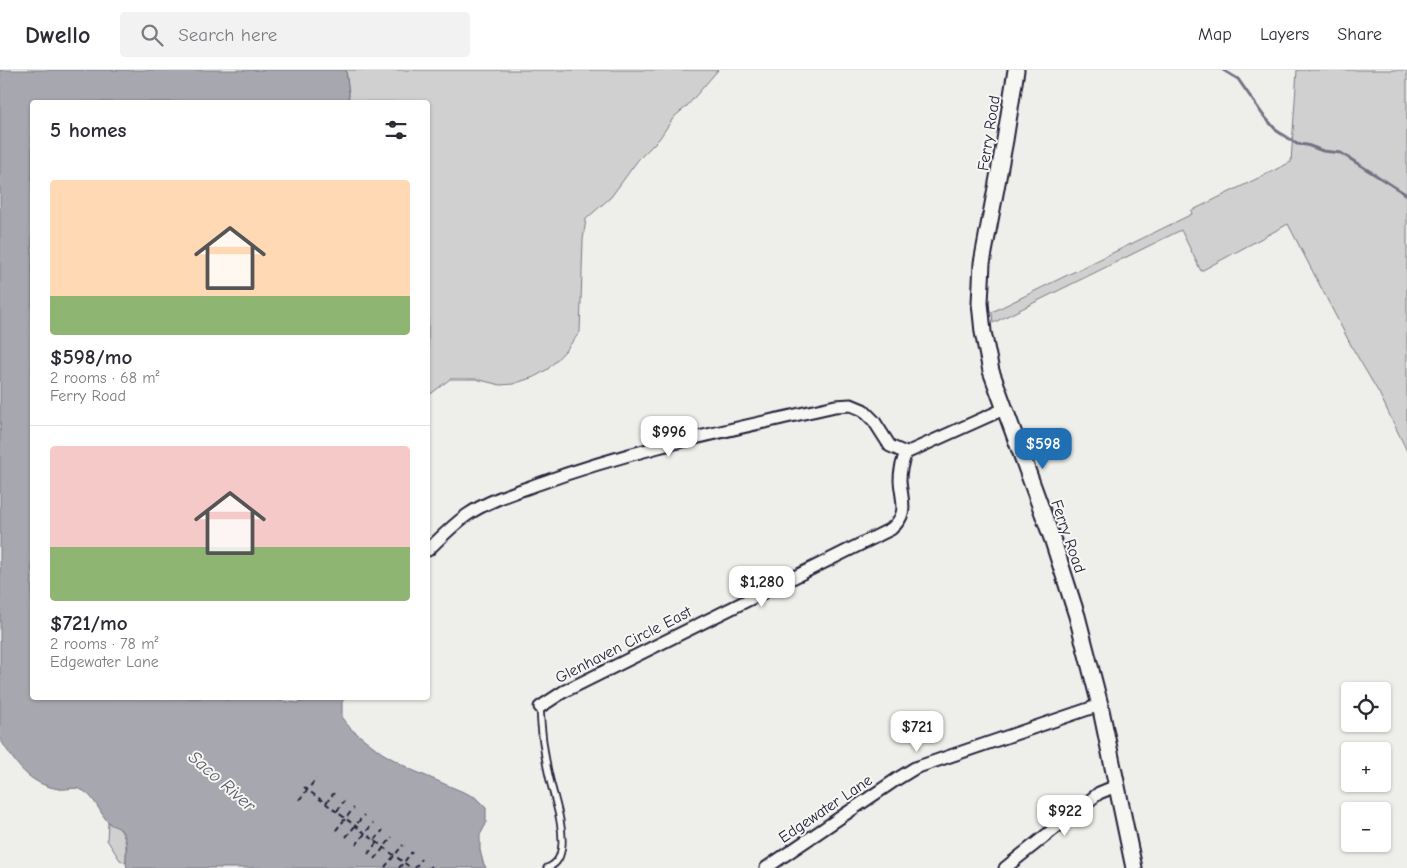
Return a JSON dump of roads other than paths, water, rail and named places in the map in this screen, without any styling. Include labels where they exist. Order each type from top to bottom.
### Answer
[{"type":"main road","name":"Ferry Road","points":[[1016,70],[982,262],[980,311],[985,346],[1004,409],[1066,581],[1100,705],[1134,868]]},
{"type":"street","points":[[430,548],[458,522],[474,511],[509,495],[616,457],[835,406],[851,405],[863,410],[874,420],[890,446],[906,453],[1004,409]]},
{"type":"street","name":"Glenhaven Circle East","points":[[540,707],[563,692],[891,529],[899,522],[903,512],[900,470],[906,453]]},
{"type":"street","name":"Edgewater Lane","points":[[766,868],[915,768],[1100,705]]},
{"type":"street","points":[[1005,868],[1099,793],[1116,786]]},
{"type":"lane","points":[[540,707],[548,769],[562,831],[562,845],[556,868]]},
{"type":"lane","points":[[546,868],[554,865],[559,860]]},
{"type":"water","name":"Saco River","points":[[0,70],[346,70],[348,100],[30,100],[30,700],[278,700],[297,703],[308,700],[344,700],[342,718],[351,729],[382,753],[412,770],[475,797],[486,808],[486,824],[480,835],[480,850],[486,868],[127,868],[127,845],[123,833],[105,819],[89,795],[77,788],[61,789],[39,783],[31,778],[12,757],[0,739]]},
{"type":"waterway","points":[[1223,70],[1238,79],[1263,115],[1277,131],[1297,144],[1307,145],[1323,151],[1341,153],[1407,195]]}]
